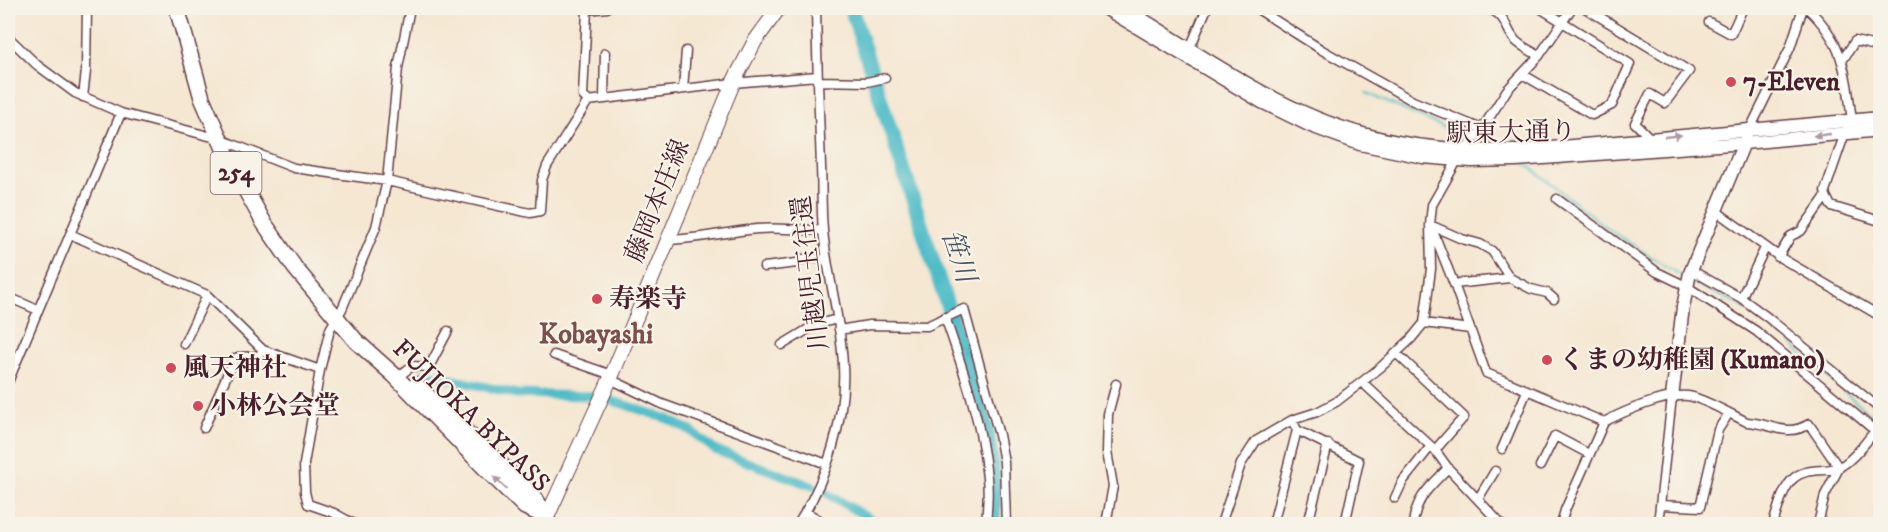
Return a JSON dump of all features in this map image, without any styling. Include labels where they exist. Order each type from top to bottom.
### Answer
[{"type":"highway","name":"254","points":[[177,8],[202,98],[234,171],[264,223],[295,268],[336,317]]},
{"type":"highway","name":"FUJIOKA BYPASS","points":[[336,317],[363,337],[403,373],[533,495],[548,522]]},
{"type":"highway","name":"FUJIOKA BYPASS","points":[[336,317],[356,340],[394,375],[489,473],[525,507],[548,522]]},
{"type":"main road","name":"藤岡本庄線","points":[[548,522],[733,83],[755,41],[779,8]]},
{"type":"street","points":[[82,97],[86,71],[87,8]]},
{"type":"street","points":[[354,525],[334,513],[308,504],[304,492],[304,464],[320,370],[330,329],[342,309],[376,227],[387,181],[398,68],[410,8]]},
{"type":"street","points":[[588,101],[583,96],[587,10],[607,8]]},
{"type":"street","name":"川越児玉往還","points":[[798,525],[827,464],[839,418],[843,365],[823,230],[816,8]]},
{"type":"street","name":"駅東大通り","points":[[1106,8],[1262,102],[1311,126],[1360,144],[1423,157],[1517,151],[1750,129],[1848,125],[1881,129]]},
{"type":"street","name":"駅東大通り","points":[[1124,8],[1266,94],[1315,117],[1363,134],[1462,155],[1471,161],[1516,160],[1744,143],[1881,118]]},
{"type":"street","points":[[1190,48],[1208,8]]},
{"type":"street","points":[[1256,8],[1322,50],[1413,101],[1482,129]]},
{"type":"street","points":[[1487,8],[1494,10],[1506,21],[1515,40],[1539,56]]},
{"type":"street","points":[[1522,74],[1592,115],[1612,105],[1630,64],[1540,8]]},
{"type":"street","points":[[1221,525],[1241,464],[1250,448],[1263,436],[1292,420],[1317,412],[1336,402],[1396,353],[1424,323],[1431,269],[1432,205],[1462,155],[1507,90],[1539,56],[1572,8]]},
{"type":"street","points":[[1585,8],[1689,70],[1665,103],[1650,94],[1635,123],[1651,139]]},
{"type":"street","points":[[1709,22],[1731,34],[1743,8]]},
{"type":"street","points":[[1658,525],[1686,286],[1703,238],[1750,129],[1790,48],[1805,8],[1822,21],[1839,50],[1846,71],[1848,125],[1825,191],[1826,196],[1831,206],[1881,221]]},
{"type":"street","points":[[8,37],[37,65],[82,97],[121,113],[220,139],[294,168],[387,181],[530,213],[540,211],[542,180],[547,166],[588,101]]},
{"type":"street","points":[[1842,62],[1855,41],[1880,47]]},
{"type":"street","points":[[683,89],[686,51]]},
{"type":"street","points":[[604,99],[605,53]]},
{"type":"street","points":[[588,101],[733,83],[817,78],[867,82],[885,78]]},
{"type":"street","points":[[8,381],[121,113]]},
{"type":"street","points":[[1778,257],[1791,236],[1801,231],[1826,196]]},
{"type":"street","points":[[1557,199],[1657,272],[1686,286],[1755,331],[1878,433]]},
{"type":"street","points":[[1716,211],[1778,257],[1881,316]]},
{"type":"street","points":[[1430,225],[1480,244],[1492,251],[1510,278],[1531,290],[1547,293],[1554,299]]},
{"type":"street","points":[[1430,225],[1486,373],[1604,422]]},
{"type":"street","points":[[668,240],[774,228],[800,231],[823,230]]},
{"type":"street","points":[[70,234],[207,295],[263,350],[320,370]]},
{"type":"street","points":[[1741,298],[1765,248]]},
{"type":"street","points":[[764,267],[797,263],[814,258],[827,261]]},
{"type":"street","points":[[1690,272],[1741,298],[1881,409]]},
{"type":"street","points":[[1454,284],[1510,278]]},
{"type":"street","points":[[184,344],[207,295]]},
{"type":"street","points":[[8,297],[38,310]]},
{"type":"street","points":[[839,330],[869,325],[927,326],[964,309],[999,435],[1004,462],[1006,525]]},
{"type":"street","points":[[945,317],[967,381],[981,442],[987,480],[986,525]]},
{"type":"street","points":[[782,345],[815,326],[837,319]]},
{"type":"street","points":[[1424,323],[1470,329]]},
{"type":"street","points":[[403,373],[411,366],[429,367],[448,331]]},
{"type":"street","points":[[204,428],[234,359],[259,356],[263,350]]},
{"type":"street","points":[[1395,498],[1403,480],[1464,417],[1396,353]]},
{"type":"street","points":[[554,355],[611,377],[662,404],[827,464]]},
{"type":"street","points":[[1362,382],[1433,448],[1448,468],[1501,525]]},
{"type":"street","points":[[1106,525],[1113,486],[1107,452],[1108,414],[1116,384]]},
{"type":"street","points":[[1502,449],[1527,390]]},
{"type":"street","points":[[1561,525],[1565,510],[1604,422],[1642,406],[1672,397],[1689,396],[1747,422],[1783,431],[1800,430],[1809,424],[1839,468]]},
{"type":"street","points":[[1661,505],[1700,507],[1718,430],[1729,413]]},
{"type":"street","points":[[1292,420],[1297,430],[1359,461],[1345,525]]},
{"type":"street","points":[[1818,525],[1825,495],[1839,468],[1878,433],[1881,423]]},
{"type":"street","points":[[1273,525],[1297,430]]},
{"type":"street","points":[[1540,466],[1555,436],[1589,453]]},
{"type":"street","points":[[1308,525],[1328,444]]},
{"type":"street","points":[[1413,525],[1415,509],[1422,495],[1448,468]]},
{"type":"street","points":[[1773,525],[1787,485],[1794,477],[1839,468]]},
{"type":"street","points":[[1478,499],[1495,471]]},
{"type":"street","points":[[806,512],[826,525]]},
{"type":"waterway","name":"笹川","points":[[851,8],[984,419],[992,472],[993,524]]},
{"type":"waterway","points":[[1366,93],[1470,139]]},
{"type":"waterway","points":[[1525,163],[1608,229],[1686,279]]},
{"type":"waterway","points":[[1693,283],[1738,304],[1777,330]]},
{"type":"waterway","points":[[1789,339],[1797,350],[1879,422]]},
{"type":"waterway","points":[[424,373],[517,394],[592,396]]},
{"type":"waterway","points":[[610,400],[668,419],[691,431],[715,450],[812,486]]},
{"type":"waterway","points":[[820,489],[878,524]]},
{"type":"place","name":"7-Eleven","points":[[1731,82]]},
{"type":"place","name":"寿楽寺","points":[[597,299]]},
{"type":"place","name":"くまの幼稚園 (Kumano)","points":[[1547,360]]},
{"type":"place","name":"風天神社","points":[[171,368]]},
{"type":"place","name":"小林公会堂","points":[[198,406]]},
{"type":"district","name":"Kobayashi","points":[[596,334]]}]
